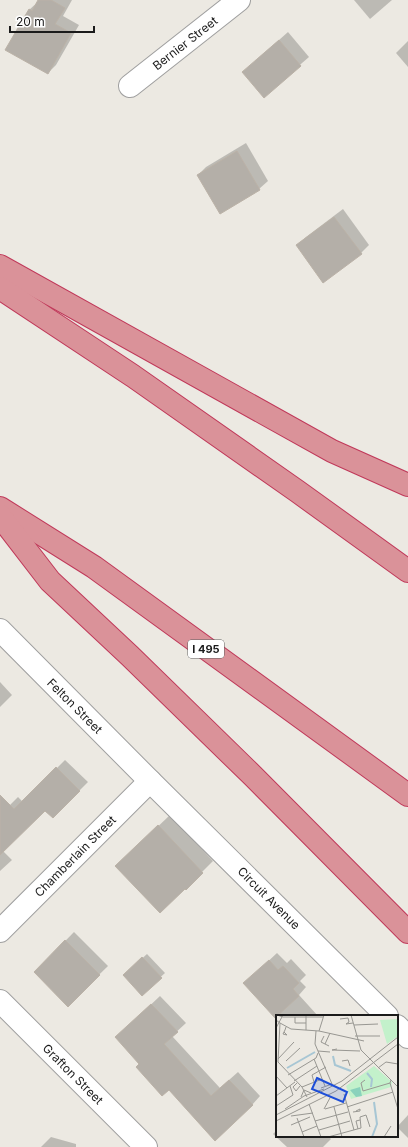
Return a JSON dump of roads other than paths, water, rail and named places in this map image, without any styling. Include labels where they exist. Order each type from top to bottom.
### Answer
[{"type":"highway","points":[[0,266],[332,451],[408,485]]},
{"type":"highway","points":[[0,288],[139,380],[408,571]]},
{"type":"highway","name":"I 495","points":[[0,508],[94,568],[408,795]]},
{"type":"highway","points":[[0,516],[50,581],[130,656],[253,776],[408,932]]},
{"type":"street","name":"Bernier Street","points":[[130,86],[239,0]]},
{"type":"street","name":"Felton Street","points":[[0,630],[150,781]]},
{"type":"street","name":"Chamberlain Street","points":[[0,931],[150,781]]},
{"type":"street","name":"Circuit Avenue","points":[[150,781],[386,1015]]},
{"type":"street","name":"Grafton Street","points":[[0,1001],[146,1147]]},
{"type":"street","points":[[398,1027],[408,1036]]}]
